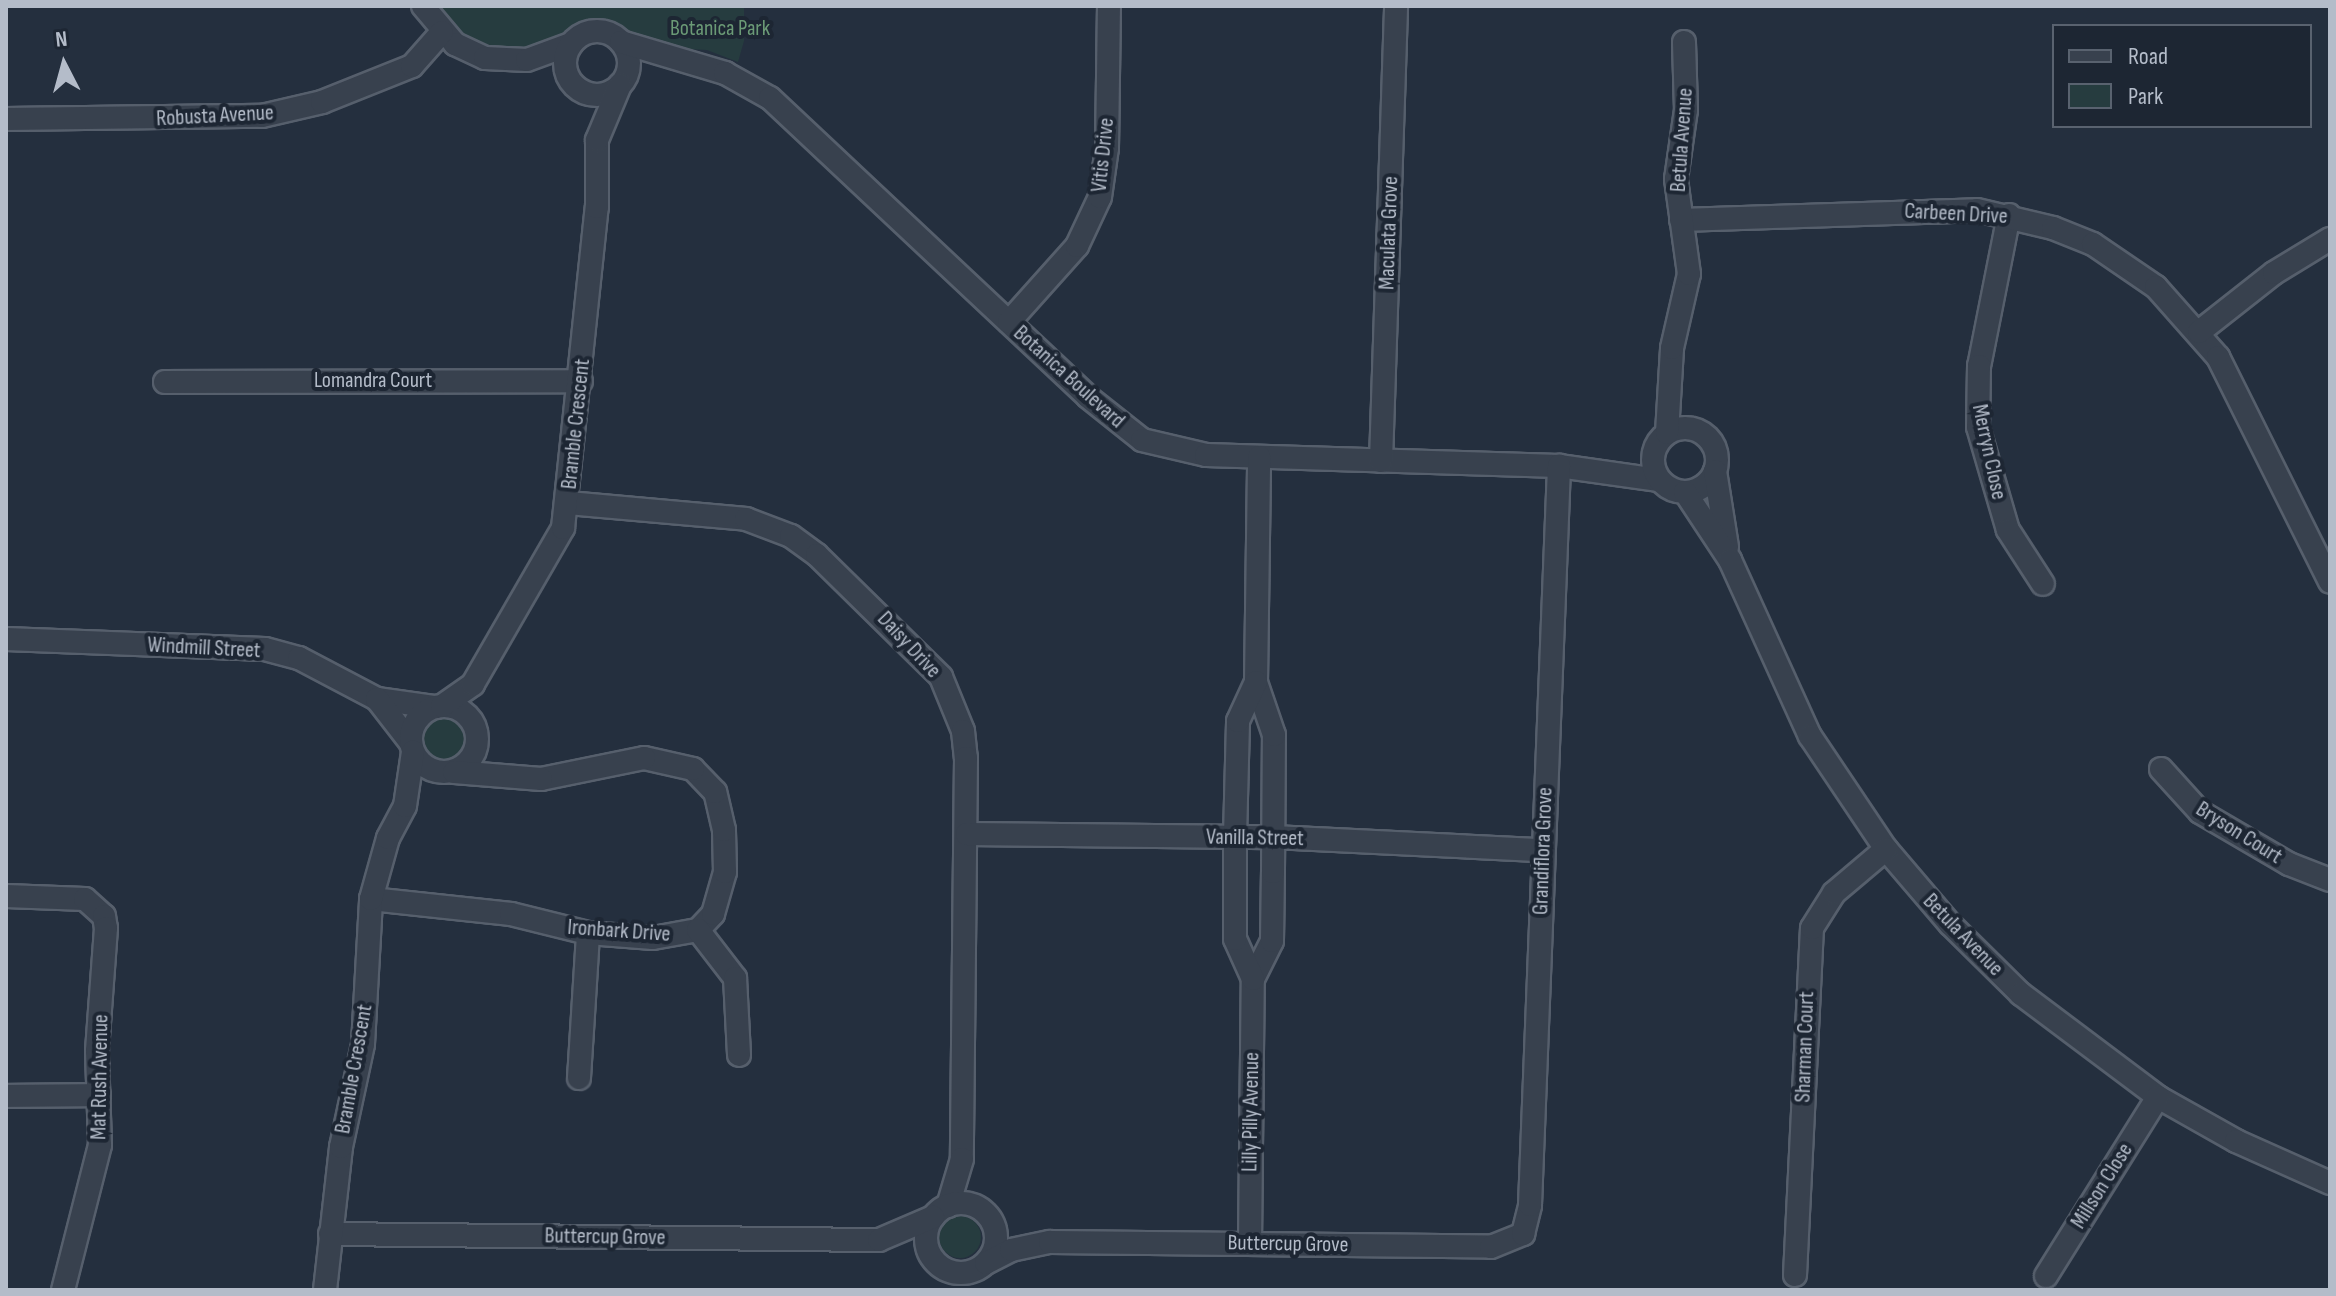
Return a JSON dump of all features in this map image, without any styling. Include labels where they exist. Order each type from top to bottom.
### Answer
[{"type":"street","points":[[423,6],[442,32],[485,58],[527,60],[596,32],[621,42],[628,59],[623,82]]},
{"type":"street","name":"Vitis Drive","points":[[1009,322],[1077,246],[1100,197],[1107,148],[1109,6]]},
{"type":"street","name":"Maculata Grove","points":[[1381,461],[1396,6]]},
{"type":"street","name":"Robusta Avenue","points":[[8,120],[262,116],[322,102],[412,66],[442,32]]},
{"type":"street","name":"Botanica Boulevard","points":[[621,42],[672,60],[725,73],[770,98],[1104,412],[1142,440],[1181,453],[1559,466],[1659,480]]},
{"type":"street","name":"Betula Avenue","points":[[1667,433],[1672,348],[1689,274],[1676,179],[1686,110],[1684,42]]},
{"type":"street","points":[[571,44],[565,59],[571,81]]},
{"type":"street","points":[[527,60],[603,95],[623,82],[672,60]]},
{"type":"street","name":"Bramble Crescent","points":[[438,707],[473,684],[554,549],[568,503],[597,207],[597,140],[571,81]]},
{"type":"street","name":"Bramble Crescent","points":[[597,140],[623,82]]},
{"type":"street","name":"Carbeen Drive","points":[[1681,220],[1947,209],[2009,215],[2093,244],[2127,265],[2199,332],[2234,386],[2327,569]]},
{"type":"street","name":"Merryn Close","points":[[2009,215],[1979,366],[1978,427],[2008,530],[2043,584]]},
{"type":"street","points":[[2199,332],[2274,273],[2330,239]]},
{"type":"street","name":"Betula Avenue","points":[[1672,379],[1694,429]]},
{"type":"street","name":"Lomandra Court","points":[[165,382],[581,381]]},
{"type":"street","points":[[1694,429],[1714,445],[1715,471],[1704,486],[1685,492],[1659,480],[1653,454],[1667,433],[1694,429]]},
{"type":"street","name":"Botanica Boulevard","points":[[1559,466],[1653,454]]},
{"type":"street","name":"Lilly Pilly Avenue","points":[[1253,979],[1272,941],[1274,735],[1256,682],[1259,457]]},
{"type":"street","name":"Grandiflora Grove","points":[[1523,1234],[1530,1205],[1559,466]]},
{"type":"street","name":"Betula Avenue","points":[[1715,471],[1730,560]]},
{"type":"street","name":"Betula Avenue","points":[[1685,492],[1730,560],[1810,736],[1886,849],[2021,994],[2158,1097],[2236,1141],[2330,1183]]},
{"type":"street","name":"Daisy Drive","points":[[568,503],[746,519],[791,536],[817,555],[941,677],[963,731],[967,834],[962,1159],[940,1212]]},
{"type":"street","name":"Windmill Street","points":[[11,643],[265,649],[299,658],[377,699],[438,707]]},
{"type":"street","name":"Lilly Pilly Avenue","points":[[1250,1244],[1253,979],[1235,939],[1236,732],[1256,682]]},
{"type":"street","points":[[473,684],[477,733],[472,759],[449,772],[425,767],[412,748],[419,717],[438,707],[463,712],[477,733],[514,776]]},
{"type":"street","name":"Windmill Street","points":[[377,699],[412,748]]},
{"type":"street","name":"Bramble Crescent","points":[[325,1290],[341,1147],[363,1044],[371,899],[388,838],[405,806],[412,748]]},
{"type":"street","name":"Ironbark Drive","points":[[371,899],[511,914],[588,933],[671,937],[698,930],[713,914],[725,872],[720,809],[706,779],[680,762],[644,758],[558,777],[449,772]]},
{"type":"street","name":"Bryson Court","points":[[2161,769],[2200,812],[2289,864],[2330,880]]},
{"type":"street","name":"Bramble Crescent","points":[[405,806],[449,772]]},
{"type":"street","name":"Vanilla Street","points":[[967,834],[1273,837],[1542,850]]},
{"type":"street","name":"Sharman Court","points":[[1795,1275],[1812,928],[1834,893],[1886,849]]},
{"type":"street","name":"Mat Rush Avenue","points":[[6,896],[73,896],[104,916],[108,943],[97,1029],[100,1145],[63,1290]]},
{"type":"street","points":[[698,930],[735,978],[739,1055]]},
{"type":"street","points":[[579,1078],[588,933]]},
{"type":"street","points":[[6,1096],[99,1095]]},
{"type":"street","name":"Millson Close","points":[[2046,1276],[2158,1097]]},
{"type":"street","name":"Daisy Drive","points":[[962,1159],[983,1213]]},
{"type":"street","points":[[940,1212],[983,1213],[995,1245],[986,1263],[966,1273],[935,1262],[926,1240],[940,1212]]},
{"type":"street","name":"Buttercup Grove","points":[[879,1240],[940,1212]]},
{"type":"street","name":"Buttercup Grove","points":[[983,1213],[1050,1242]]},
{"type":"street","name":"Buttercup Grove","points":[[330,1234],[879,1240],[935,1262]]},
{"type":"street","name":"Buttercup Grove","points":[[986,1263],[1011,1250],[1050,1242],[1491,1247],[1523,1234]]},
{"type":"green space","name":"Botanica Park","points":[[437,6],[744,6],[744,41],[738,62],[707,50],[651,47],[592,24],[531,48],[496,48],[461,34]]},
{"type":"green space","points":[[445,717],[460,723],[466,738],[460,753],[445,759],[430,753],[424,738],[430,723]]},
{"type":"green space","points":[[960,1216],[975,1222],[981,1237],[975,1252],[960,1258],[945,1252],[939,1237],[945,1222]]}]
